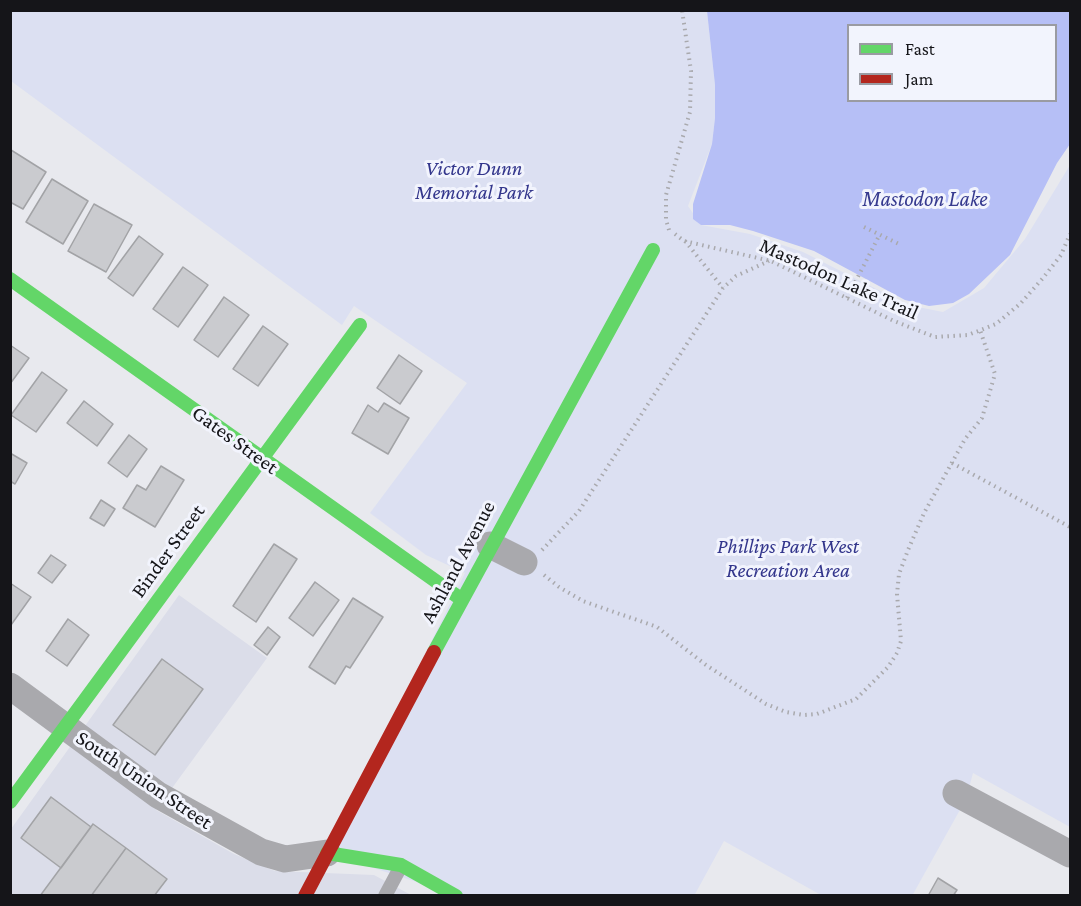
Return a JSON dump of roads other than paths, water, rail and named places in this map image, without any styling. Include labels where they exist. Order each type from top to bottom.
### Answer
[{"type":"street","name":"Ashland Avenue","points":[[305,896],[490,545],[652,250]]},
{"type":"street","name":"Gates Street","points":[[10,279],[461,599]]},
{"type":"street","name":"Binder Street","points":[[10,802],[360,325]]},
{"type":"street","points":[[490,545],[526,561]]},
{"type":"street","name":"South Union Street","points":[[10,687],[158,795],[261,852],[285,859],[327,853],[401,865],[456,896]]},
{"type":"street","points":[[956,793],[1071,854]]},
{"type":"lane","points":[[385,896],[401,865]]},
{"type":"water","name":"Mastodon Lake","points":[[707,11],[1070,11],[1070,144],[1057,163],[1010,255],[969,294],[953,303],[929,306],[905,300],[814,251],[730,225],[701,225],[693,219],[693,204],[712,144],[715,85]]},
{"type":"park label","name":"Victor Dunn Memorial Park","points":[[474,181]]},
{"type":"park label","name":"Phillips Park West Recreation Area","points":[[788,559]]}]
